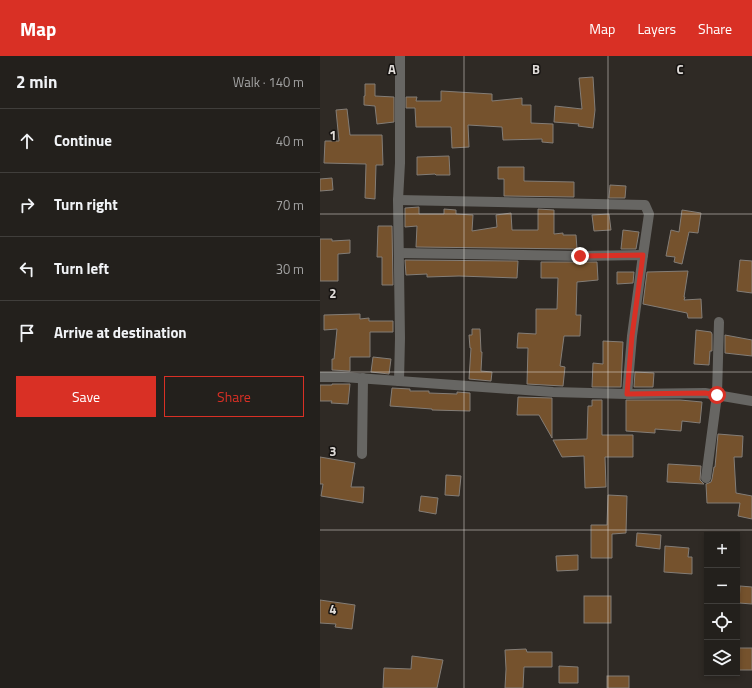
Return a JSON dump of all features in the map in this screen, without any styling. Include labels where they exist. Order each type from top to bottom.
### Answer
[{"type":"street","points":[[399,381],[400,338],[398,200],[400,163],[400,56]]},
{"type":"street","points":[[398,200],[645,205],[649,214],[632,336],[627,394]]},
{"type":"street","points":[[399,253],[580,256],[643,255]]},
{"type":"street","points":[[706,478],[717,395],[719,322]]},
{"type":"street","points":[[320,377],[363,378],[553,392],[627,394],[705,393],[752,401]]},
{"type":"street","points":[[362,454],[363,378]]},
{"type":"building","points":[[593,77],[595,110],[593,128],[578,126],[579,124],[554,122],[555,106],[582,109],[579,78]]},
{"type":"building","points":[[365,84],[375,84],[375,96],[394,97],[394,122],[377,124],[375,106],[364,105]]},
{"type":"building","points":[[441,91],[492,94],[492,101],[522,98],[522,105],[531,105],[531,123],[553,124],[553,143],[542,142],[542,139],[503,140],[502,127],[468,125],[469,147],[452,148],[451,127],[416,127],[415,108],[406,108],[406,97],[417,97],[416,101],[441,101]]},
{"type":"building","points":[[347,109],[350,135],[382,135],[383,165],[376,165],[375,199],[365,198],[366,164],[324,163],[325,141],[339,141],[336,110]]},
{"type":"building","points":[[449,156],[450,175],[417,175],[417,157]]},
{"type":"building","points":[[498,167],[524,167],[524,181],[574,182],[574,197],[504,196],[504,179],[498,179]]},
{"type":"building","points":[[332,178],[333,190],[320,191],[320,179]]},
{"type":"building","points":[[610,185],[626,186],[625,198],[609,198]]},
{"type":"building","points":[[419,207],[419,214],[444,214],[444,209],[456,210],[456,214],[473,215],[472,231],[497,227],[496,215],[511,213],[512,230],[538,230],[538,209],[554,210],[554,234],[563,233],[563,235],[576,235],[577,249],[416,247],[417,226],[405,227],[405,208]]},
{"type":"building","points":[[682,210],[701,213],[698,233],[689,232],[682,264],[674,262],[675,257],[666,256],[671,230],[679,232]]},
{"type":"building","points":[[609,214],[611,230],[594,231],[592,215]]},
{"type":"building","points":[[378,226],[392,226],[393,285],[382,285],[382,257],[377,257]]},
{"type":"building","points":[[623,230],[639,232],[636,249],[621,249]]},
{"type":"building","points":[[320,239],[332,239],[332,241],[350,240],[350,253],[338,254],[338,281],[320,281]]},
{"type":"building","points":[[405,260],[518,261],[517,278],[459,276],[427,277],[427,274],[406,275]]},
{"type":"building","points":[[740,260],[752,261],[752,293],[737,291]]},
{"type":"building","points":[[541,262],[597,262],[598,280],[577,282],[576,315],[581,315],[580,336],[564,336],[560,366],[565,367],[563,386],[527,384],[528,348],[517,348],[518,333],[536,334],[536,309],[557,309],[558,278],[541,278]]},
{"type":"building","points":[[688,271],[684,300],[701,299],[702,318],[688,318],[687,313],[643,304],[647,272]]},
{"type":"building","points":[[617,272],[634,272],[633,283],[617,284]]},
{"type":"building","points":[[360,314],[360,319],[369,318],[369,321],[393,321],[393,332],[370,332],[370,357],[350,357],[350,371],[332,370],[332,359],[334,359],[337,329],[324,330],[324,315]]},
{"type":"building","points":[[472,329],[480,329],[482,352],[481,371],[492,372],[491,381],[469,379],[471,348],[469,335],[472,335]]},
{"type":"building","points":[[696,330],[711,332],[712,334],[712,351],[710,351],[709,365],[694,364]]},
{"type":"building","points":[[725,335],[752,340],[752,356],[725,353]]},
{"type":"building","points":[[603,341],[623,342],[621,387],[592,387],[593,363],[603,364]]},
{"type":"building","points":[[373,357],[391,359],[389,374],[371,372]]},
{"type":"building","points":[[635,372],[654,373],[653,387],[634,387]]},
{"type":"building","points":[[350,384],[348,404],[331,403],[332,401],[320,401],[320,385]]},
{"type":"building","points":[[392,388],[410,389],[410,391],[429,391],[429,393],[470,393],[470,411],[432,410],[390,406]]},
{"type":"building","points":[[518,397],[552,398],[552,438],[539,415],[517,415]]},
{"type":"building","points":[[592,400],[602,400],[602,435],[633,435],[633,457],[605,457],[606,487],[585,488],[584,456],[562,457],[553,440],[587,439],[588,406],[592,406]]},
{"type":"building","points":[[626,400],[680,400],[702,402],[700,423],[682,421],[681,431],[655,429],[655,433],[626,431]]},
{"type":"building","points":[[718,434],[743,436],[742,457],[734,457],[736,493],[752,496],[752,519],[738,516],[740,503],[707,503],[706,484],[711,482],[715,467]]},
{"type":"building","points":[[320,457],[355,463],[351,487],[364,487],[363,503],[321,496],[323,484],[320,484]]},
{"type":"building","points":[[668,464],[701,466],[700,480],[704,484],[667,482]]},
{"type":"building","points":[[446,475],[461,476],[459,496],[445,495]]},
{"type":"building","points":[[608,495],[627,496],[626,533],[612,534],[612,558],[591,558],[591,525],[607,525]]},
{"type":"building","points":[[421,496],[438,498],[436,514],[419,511]]},
{"type":"building","points":[[637,533],[661,535],[660,549],[636,546]]},
{"type":"building","points":[[665,546],[689,548],[688,557],[692,557],[692,574],[664,572]]},
{"type":"building","points":[[578,555],[578,570],[557,571],[556,556]]},
{"type":"building","points":[[740,586],[752,587],[752,604],[740,603]]},
{"type":"building","points":[[584,596],[611,596],[611,623],[584,623]]},
{"type":"building","points":[[320,600],[355,605],[352,629],[335,627],[336,624],[320,623]]},
{"type":"building","points":[[740,648],[752,648],[752,670],[740,670]]},
{"type":"building","points":[[526,649],[527,652],[552,652],[552,667],[524,667],[523,688],[505,688],[505,650]]},
{"type":"building","points":[[412,656],[443,660],[437,688],[383,688],[384,668],[411,669]]},
{"type":"building","points":[[559,666],[578,667],[578,683],[559,683]]},
{"type":"building","points":[[607,676],[629,676],[629,688],[607,688]]},
{"type":"route","points":[[580,256],[643,255],[632,336],[627,394],[705,393],[717,395]]}]
